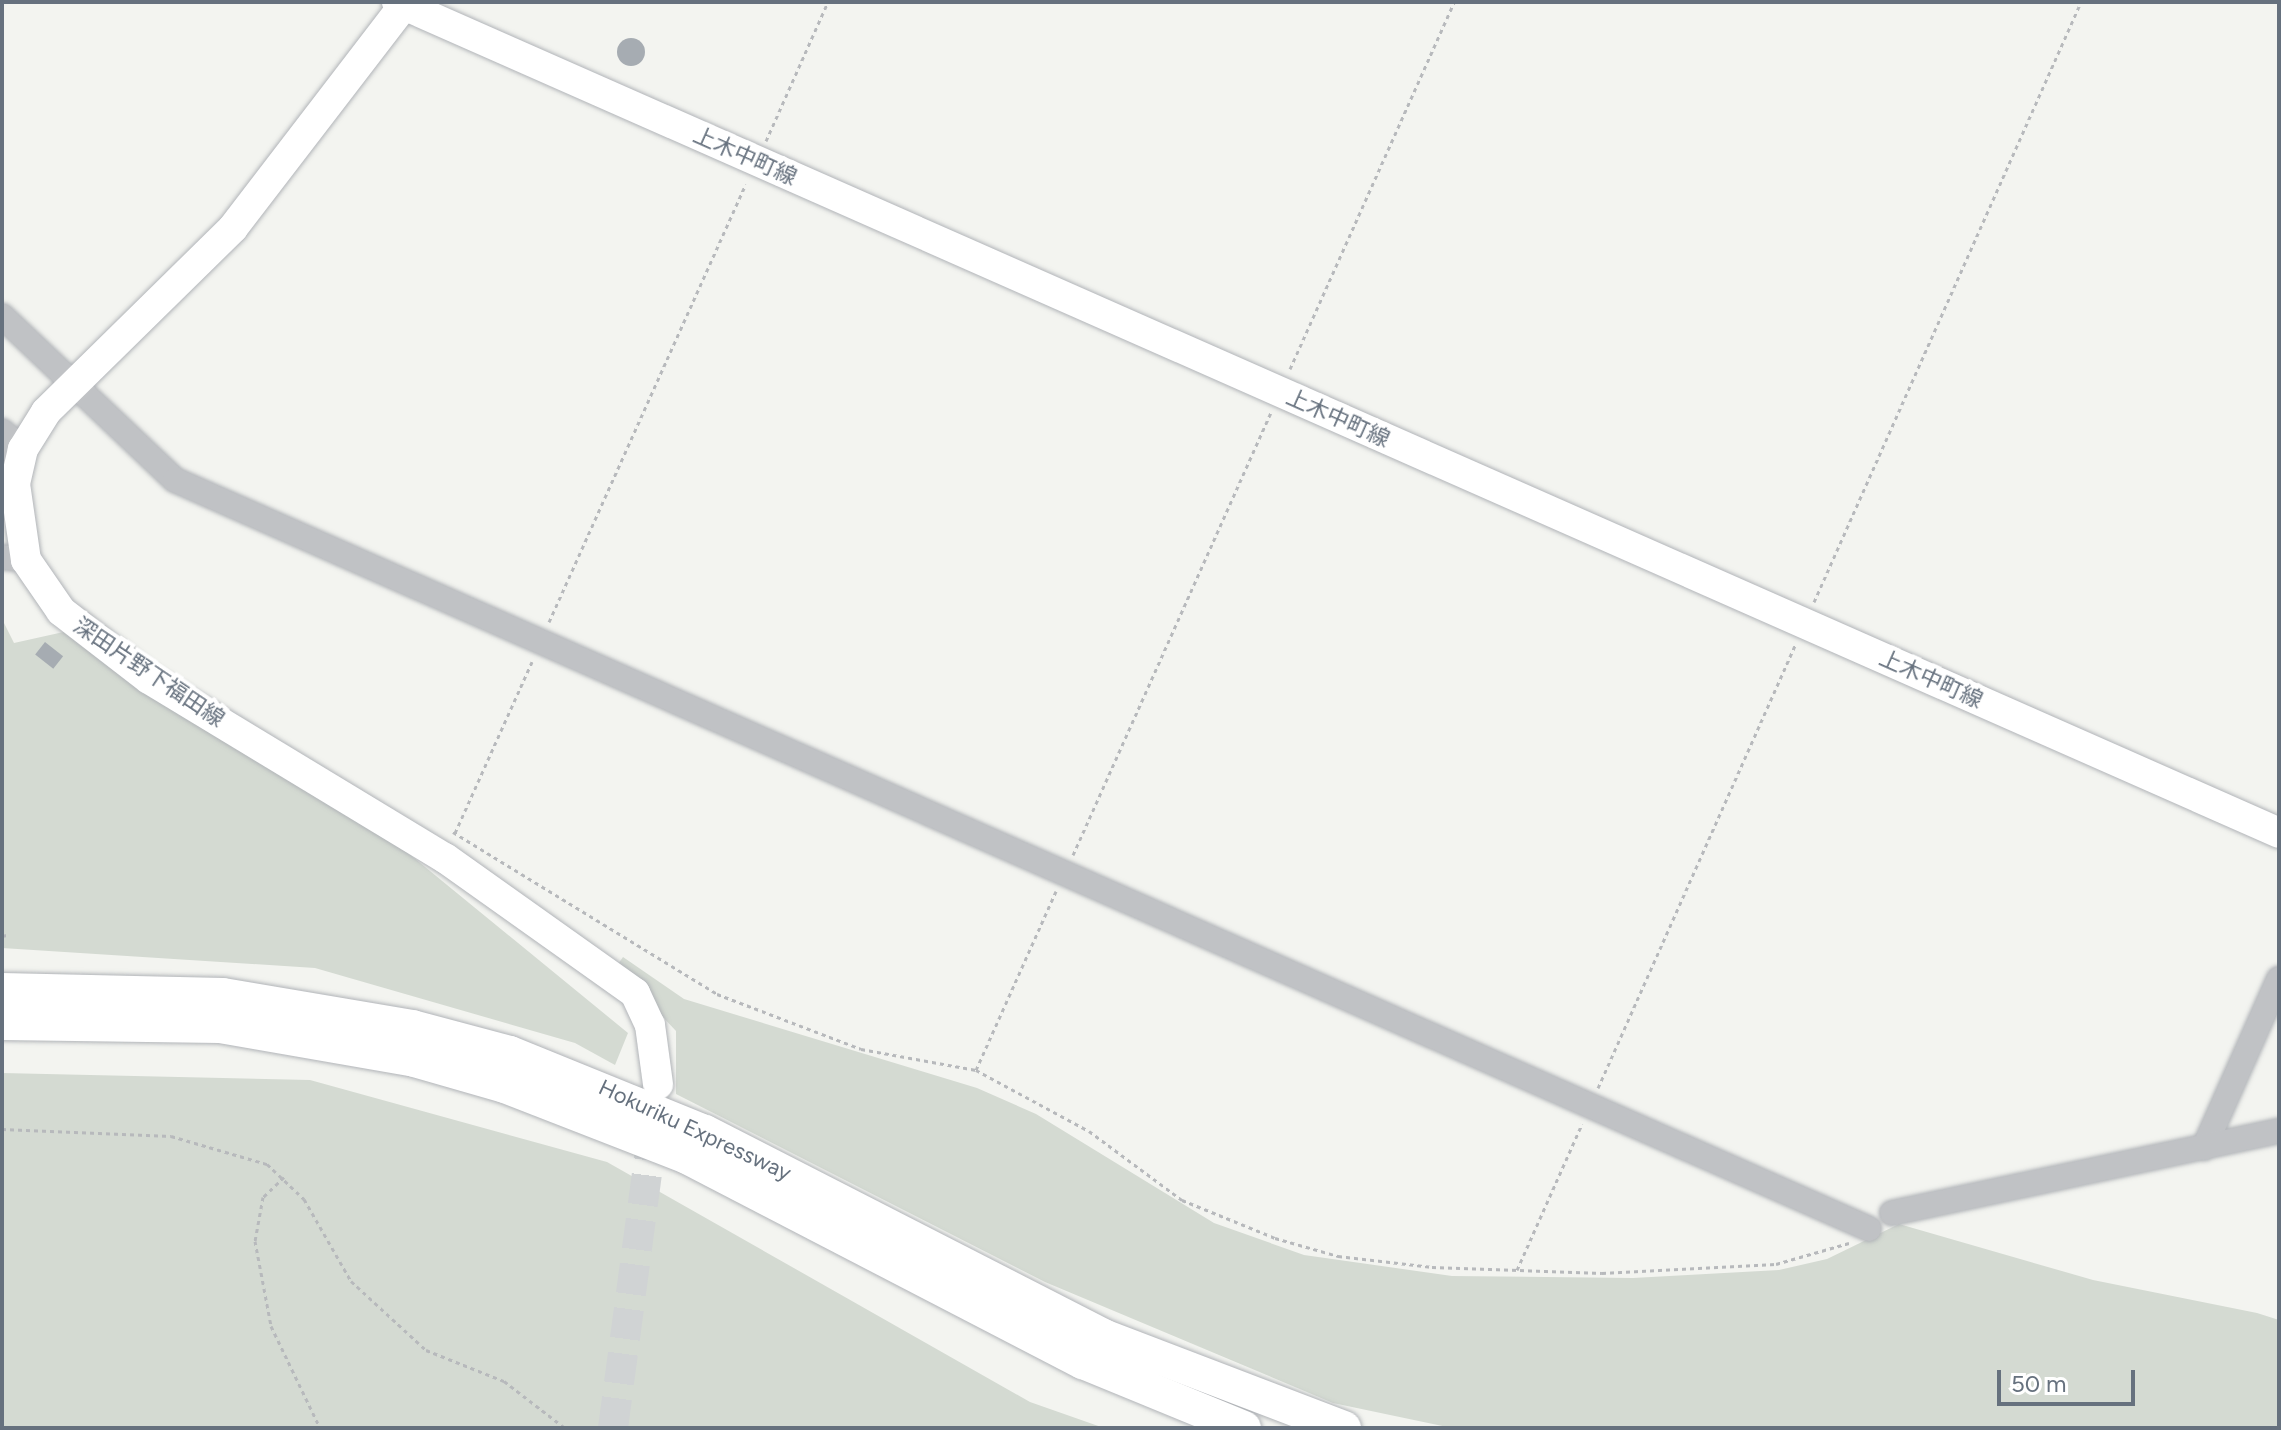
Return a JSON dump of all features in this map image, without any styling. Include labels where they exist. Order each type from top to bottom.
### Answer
[{"type":"highway","name":"Hokuriku Expressway","points":[[2,990],[223,995],[412,1027],[510,1053],[705,1132],[1103,1336],[1344,1428]]},
{"type":"highway","name":"Hokuriku Expressway","points":[[2,1023],[220,1026],[414,1060],[505,1086],[687,1157],[1083,1362],[1244,1428]]},
{"type":"main road","name":"上木中町線","points":[[411,5],[757,161],[2279,833]]},
{"type":"main road","name":"深田片野下福田線","points":[[411,5],[233,228],[9,448],[15,484],[14,559],[61,611],[149,679],[445,858],[635,993],[650,1025],[658,1084]]},
{"type":"street","points":[[2,316],[175,480],[1869,1229]]},
{"type":"street","points":[[2204,1148],[2279,979]]},
{"type":"street","points":[[1892,1213],[2279,1131]]},
{"type":"path","points":[[455,833],[828,2]]},
{"type":"path","points":[[976,1070],[1454,2]]},
{"type":"path","points":[[447,830],[755,1012],[861,1049],[976,1070],[1089,1131],[1182,1200],[1338,1256],[1478,1272],[1602,1273],[1776,1264],[1816,1257],[1869,1229]]},
{"type":"path","points":[[2,1129],[171,1136],[267,1164],[290,1183],[342,1270],[382,1311],[433,1355],[504,1381],[565,1428]]},
{"type":"path","points":[[284,1177],[263,1197],[255,1241],[271,1326],[320,1428]]},
{"type":"shaded area","points":[[2,619],[14,643],[68,631],[408,853],[628,1033],[615,1065],[575,1043],[315,968],[2,948]]},
{"type":"shaded area","points":[[623,957],[684,999],[977,1088],[1036,1114],[1214,1223],[1304,1255],[1452,1276],[1633,1278],[1779,1270],[1827,1259],[1899,1224],[2093,1280],[2257,1313],[2279,1320],[2279,1428],[1452,1428],[1333,1403],[1045,1282],[676,1094],[676,1031],[616,967]]},
{"type":"shaded area","points":[[2,1073],[310,1080],[607,1162],[1030,1402],[1104,1428],[2,1428]]},
{"type":"building","points":[[631,38],[641,42],[645,52],[641,62],[631,66],[621,62],[617,52],[621,42]]},
{"type":"building","points":[[45,642],[63,656],[53,669],[35,655]]},
{"type":"tunnel","points":[[613,1428],[654,1121]]}]
